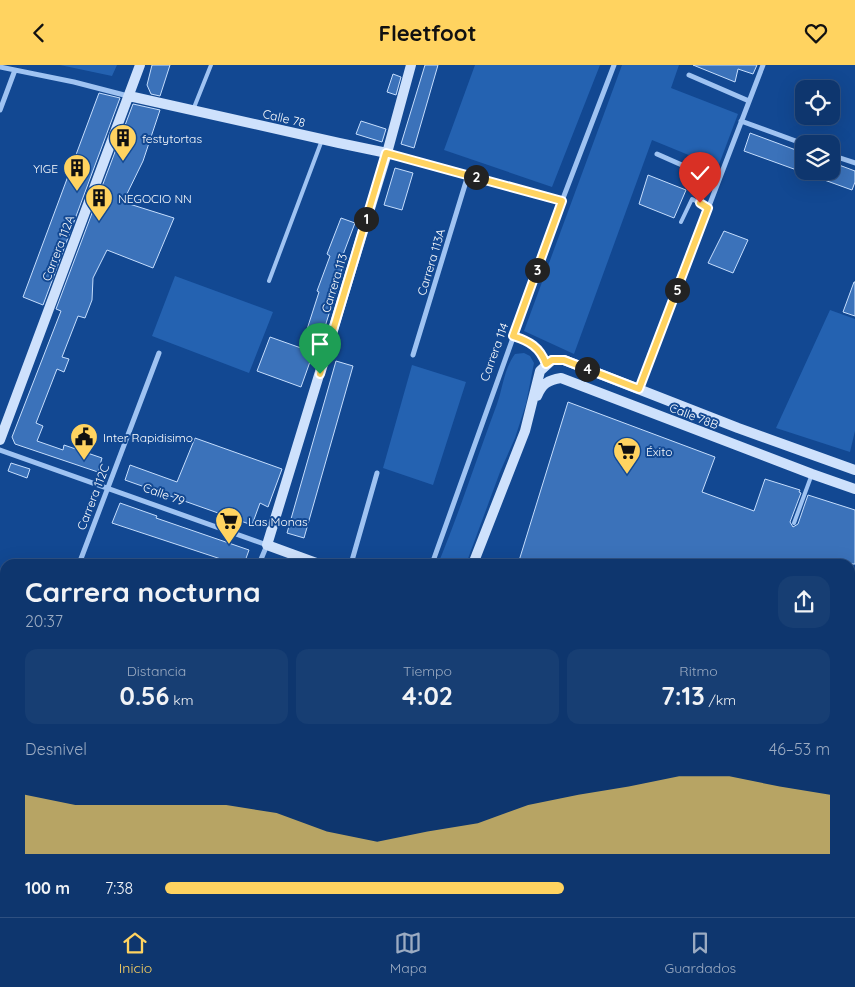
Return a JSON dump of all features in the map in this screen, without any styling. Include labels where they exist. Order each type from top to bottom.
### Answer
[{"type":"street","name":"Carrera 112A","points":[[0,440],[140,65]]},
{"type":"street","name":"Carrera 113","points":[[261,559],[267,545],[386,153],[411,65]]},
{"type":"street","name":"Carrera 114","points":[[434,559],[562,201],[614,65]]},
{"type":"street","points":[[639,389],[763,65]]},
{"type":"street","name":"Calle 78","points":[[0,67],[386,153],[562,201]]},
{"type":"street","points":[[0,110],[15,69]]},
{"type":"street","points":[[689,75],[749,101]]},
{"type":"street","points":[[742,121],[795,141]]},
{"type":"street","points":[[657,154],[718,181]]},
{"type":"street","points":[[840,158],[855,163]]},
{"type":"street","name":"Carrera 113A","points":[[413,355],[468,175]]},
{"type":"street","points":[[475,559],[525,431],[540,371],[546,364],[542,354],[536,347],[527,340],[513,336]]},
{"type":"street","name":"Carrera 112C","points":[[81,559],[158,353]]},
{"type":"street","name":"Calle 78B","points":[[546,364],[552,360],[564,360],[738,429],[855,470]]},
{"type":"street","name":"Calle 78B","points":[[533,402],[546,382],[560,379],[855,489]]},
{"type":"street","name":"Calle 79","points":[[0,450],[305,559]]},
{"type":"street","points":[[352,559],[377,473]]},
{"type":"lane","points":[[193,110],[211,65]]},
{"type":"lane","points":[[269,281],[322,139]]},
{"type":"lane","points":[[681,222],[692,199],[708,208]]},
{"type":"lane","points":[[794,523],[812,474]]},
{"type":"shaded area","points":[[60,65],[117,65],[112,76]]},
{"type":"shaded area","points":[[475,65],[600,65],[552,187],[444,150]]},
{"type":"shaded area","points":[[622,65],[679,65],[671,88],[738,114],[718,167],[652,140],[574,354],[524,331]]},
{"type":"shaded area","points":[[175,276],[273,312],[249,373],[152,336]]},
{"type":"shaded area","points":[[830,310],[855,319],[855,431],[850,452],[776,428]]},
{"type":"shaded area","points":[[524,353],[530,356],[534,363],[526,404],[515,438],[500,472],[468,559],[440,559],[497,404],[508,366],[515,354]]},
{"type":"shaded area","points":[[412,365],[466,382],[433,485],[383,468]]},
{"type":"building","points":[[152,65],[170,65],[160,96],[151,94],[147,85]]},
{"type":"building","points":[[425,65],[438,65],[414,148],[401,144]]},
{"type":"building","points":[[693,65],[757,65],[753,74],[738,69],[735,82]]},
{"type":"building","points":[[393,74],[401,77],[396,95],[387,92]]},
{"type":"building","points":[[99,93],[120,98],[43,305],[23,297]]},
{"type":"building","points":[[133,104],[160,110],[143,161],[123,202],[174,218],[153,268],[107,250],[93,278],[92,300],[85,318],[78,316],[62,357],[69,359],[64,372],[57,369],[36,423],[43,426],[37,441],[63,450],[64,445],[102,458],[98,472],[15,444],[12,437],[61,311],[56,309]]},
{"type":"building","points":[[361,121],[386,129],[382,142],[356,134]]},
{"type":"building","points":[[750,133],[795,150],[795,169],[744,151]]},
{"type":"building","points":[[840,165],[855,171],[855,182],[852,190],[824,180],[840,180]]},
{"type":"building","points":[[395,168],[413,173],[402,210],[384,205]]},
{"type":"building","points":[[648,175],[686,190],[674,218],[639,204]]},
{"type":"building","points":[[341,218],[355,223],[341,260],[345,261],[334,290],[336,291],[320,343],[317,342],[301,387],[257,371],[270,337],[301,348],[319,292],[317,291],[330,256],[327,254]]},
{"type":"building","points":[[724,231],[748,240],[733,273],[708,263]]},
{"type":"building","points":[[855,282],[855,316],[843,312]]},
{"type":"building","points":[[336,361],[353,366],[304,538],[287,533]]},
{"type":"building","name":"Éxito","points":[[568,402],[715,457],[702,492],[754,511],[765,479],[800,490],[799,492],[801,493],[790,522],[793,527],[798,524],[808,495],[855,510],[855,559],[520,559]]},
{"type":"building","points":[[195,438],[282,469],[268,507],[260,503],[252,525],[125,480],[130,465],[177,482]]},
{"type":"building","points":[[11,463],[30,469],[27,478],[8,471]]},
{"type":"building","points":[[120,503],[157,516],[156,518],[249,550],[246,559],[221,559],[112,523]]},
{"type":"place","name":"festytortas","points":[[123,162]]},
{"type":"place","name":"YIGE","points":[[77,192]]},
{"type":"place","name":"NEGOCIO NN","points":[[99,222]]},
{"type":"place","name":"Inter Rapidisimo","points":[[84,461]]},
{"type":"place","name":"Éxito","points":[[627,475]]},
{"type":"place","name":"Las Monas","points":[[229,545]]},
{"type":"route","points":[[320,374],[386,153],[562,201],[513,336],[527,340],[536,347],[542,354],[546,364],[552,360],[564,360],[639,389],[708,208],[700,203]]}]
